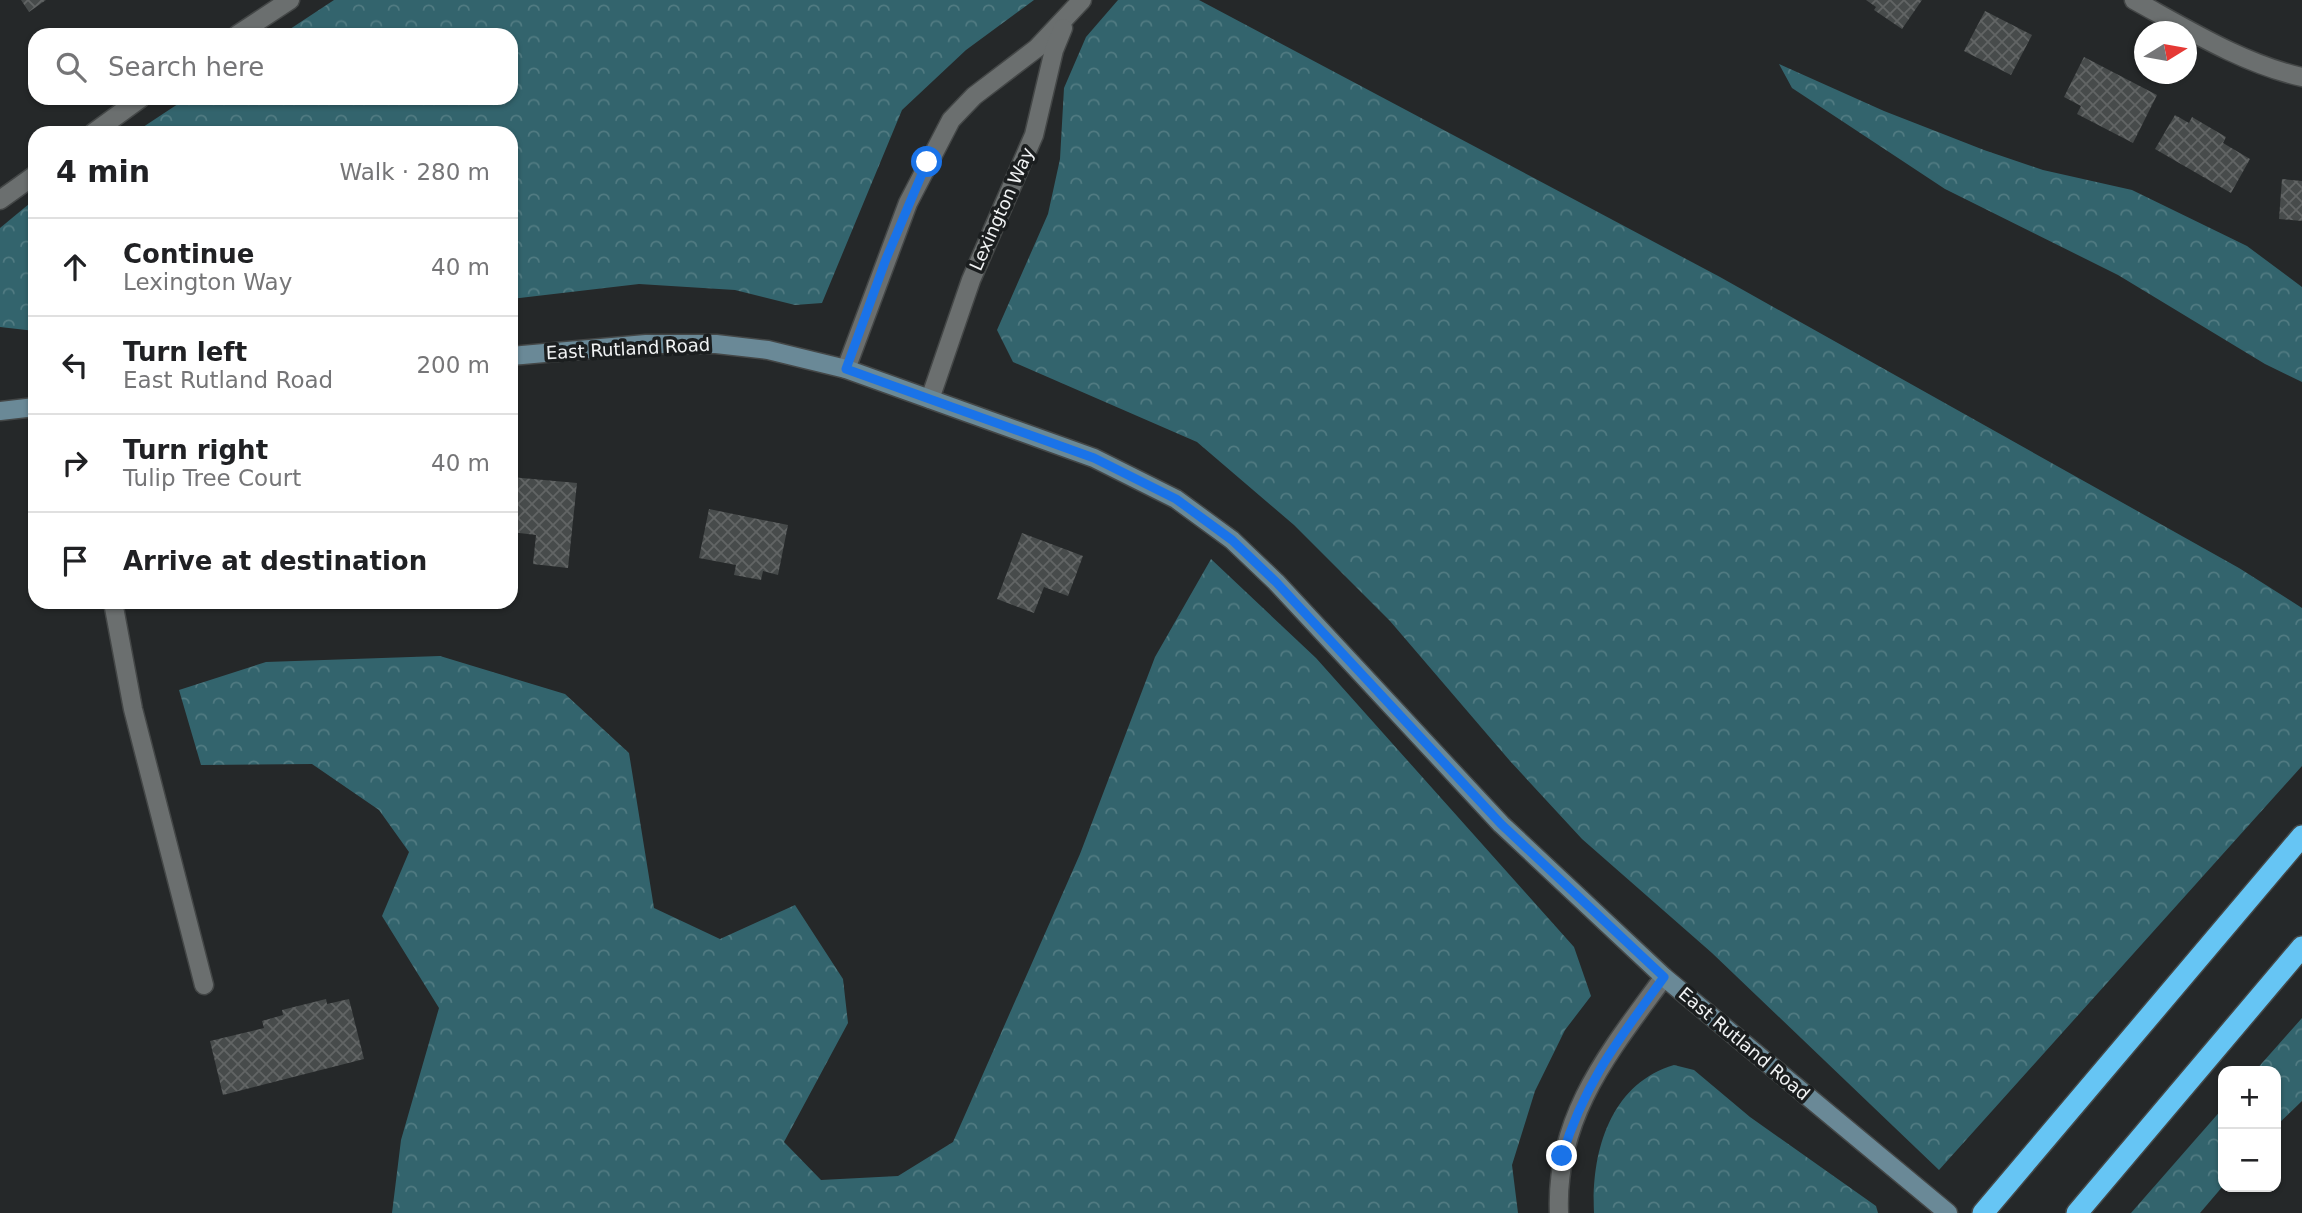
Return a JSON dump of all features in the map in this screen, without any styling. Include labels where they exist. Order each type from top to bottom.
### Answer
[{"type":"highway","points":[[1987,1208],[2302,836]]},
{"type":"highway","points":[[2077,1213],[2302,947]]},
{"type":"main road","name":"East Rutland Road","points":[[518,355],[646,344],[716,344],[768,350],[846,369],[1094,458],[1176,499],[1232,540],[1276,582],[1501,824],[1664,977],[1948,1213]]},
{"type":"main road","points":[[0,411],[28,408]]},
{"type":"street","points":[[248,28],[290,0]]},
{"type":"street","name":"Lexington Way","points":[[846,369],[908,203],[951,120],[974,96],[1037,48],[1082,0]]},
{"type":"street","points":[[2134,0],[2239,55],[2281,73],[2302,78]]},
{"type":"street","name":"Lexington Way","points":[[930,399],[971,280],[1034,135],[1054,50],[1068,18]]},
{"type":"street","points":[[103,126],[131,105]]},
{"type":"street","points":[[0,200],[28,180]]},
{"type":"street","points":[[114,609],[133,709],[204,985]]},
{"type":"street","points":[[1559,1213],[1562,1156],[1575,1112],[1596,1072],[1664,977]]},
{"type":"green space","points":[[334,0],[1034,0],[966,50],[902,110],[822,303],[795,305],[735,290],[639,284],[518,298],[518,126],[145,126],[176,105],[518,105],[518,28],[292,28]]},
{"type":"green space","points":[[1118,0],[1199,0],[1720,277],[2239,568],[2302,608],[2302,766],[1939,1170],[1712,953],[1582,839],[1510,761],[1390,621],[1294,525],[1197,442],[1013,362],[997,330],[1048,214],[1060,159],[1064,88],[1086,37]]},
{"type":"green space","points":[[1779,64],[1884,111],[1984,150],[2043,170],[2132,190],[2247,246],[2302,287],[2302,382],[2265,364],[2118,275],[1945,189],[1792,88]]},
{"type":"green space","points":[[28,205],[28,330],[0,327],[0,228]]},
{"type":"green space","points":[[1211,559],[1316,658],[1574,947],[1591,996],[1565,1030],[1535,1091],[1512,1165],[1518,1213],[392,1213],[401,1140],[439,1008],[382,916],[409,852],[379,810],[312,764],[201,765],[179,690],[266,662],[440,656],[565,694],[629,753],[654,908],[720,939],[795,905],[843,979],[848,1023],[784,1142],[821,1180],[898,1176],[953,1142],[1080,854],[1155,657]]},
{"type":"green space","points":[[2302,1018],[2302,1101],[2281,1121],[2281,1066],[2259,1066]]},
{"type":"green space","points":[[1674,1065],[1694,1070],[1750,1117],[1876,1206],[1878,1213],[1594,1213],[1596,1167],[1609,1123],[1634,1088],[1652,1074]]},
{"type":"green space","points":[[2218,1114],[2218,1192],[2200,1213],[2131,1213]]},
{"type":"building","points":[[21,0],[46,0],[29,12]]},
{"type":"building","points":[[1866,0],[1922,0],[1902,29],[1874,10],[1876,7]]},
{"type":"building","points":[[1985,11],[2032,35],[2011,75],[1964,51]]},
{"type":"building","points":[[2084,57],[2157,95],[2133,143],[2077,114],[2081,106],[2064,97]]},
{"type":"building","points":[[2175,115],[2189,123],[2192,117],[2226,137],[2223,143],[2250,159],[2231,193],[2155,149]]},
{"type":"building","points":[[2282,179],[2302,181],[2302,221],[2279,219]]},
{"type":"building","points":[[518,478],[577,483],[568,568],[533,564],[536,535],[518,533]]},
{"type":"building","points":[[709,509],[788,525],[778,575],[763,571],[761,580],[734,575],[736,565],[699,558]]},
{"type":"building","points":[[1022,533],[1083,556],[1068,596],[1044,587],[1034,613],[997,599]]},
{"type":"building","points":[[326,999],[327,1004],[349,999],[364,1059],[223,1095],[210,1041],[264,1028],[262,1021],[283,1015],[282,1010]]},
{"type":"route","points":[[927,162],[886,259],[846,369],[1094,458],[1176,499],[1232,540],[1276,582],[1501,824],[1664,977],[1596,1072],[1575,1112],[1562,1156]]}]
